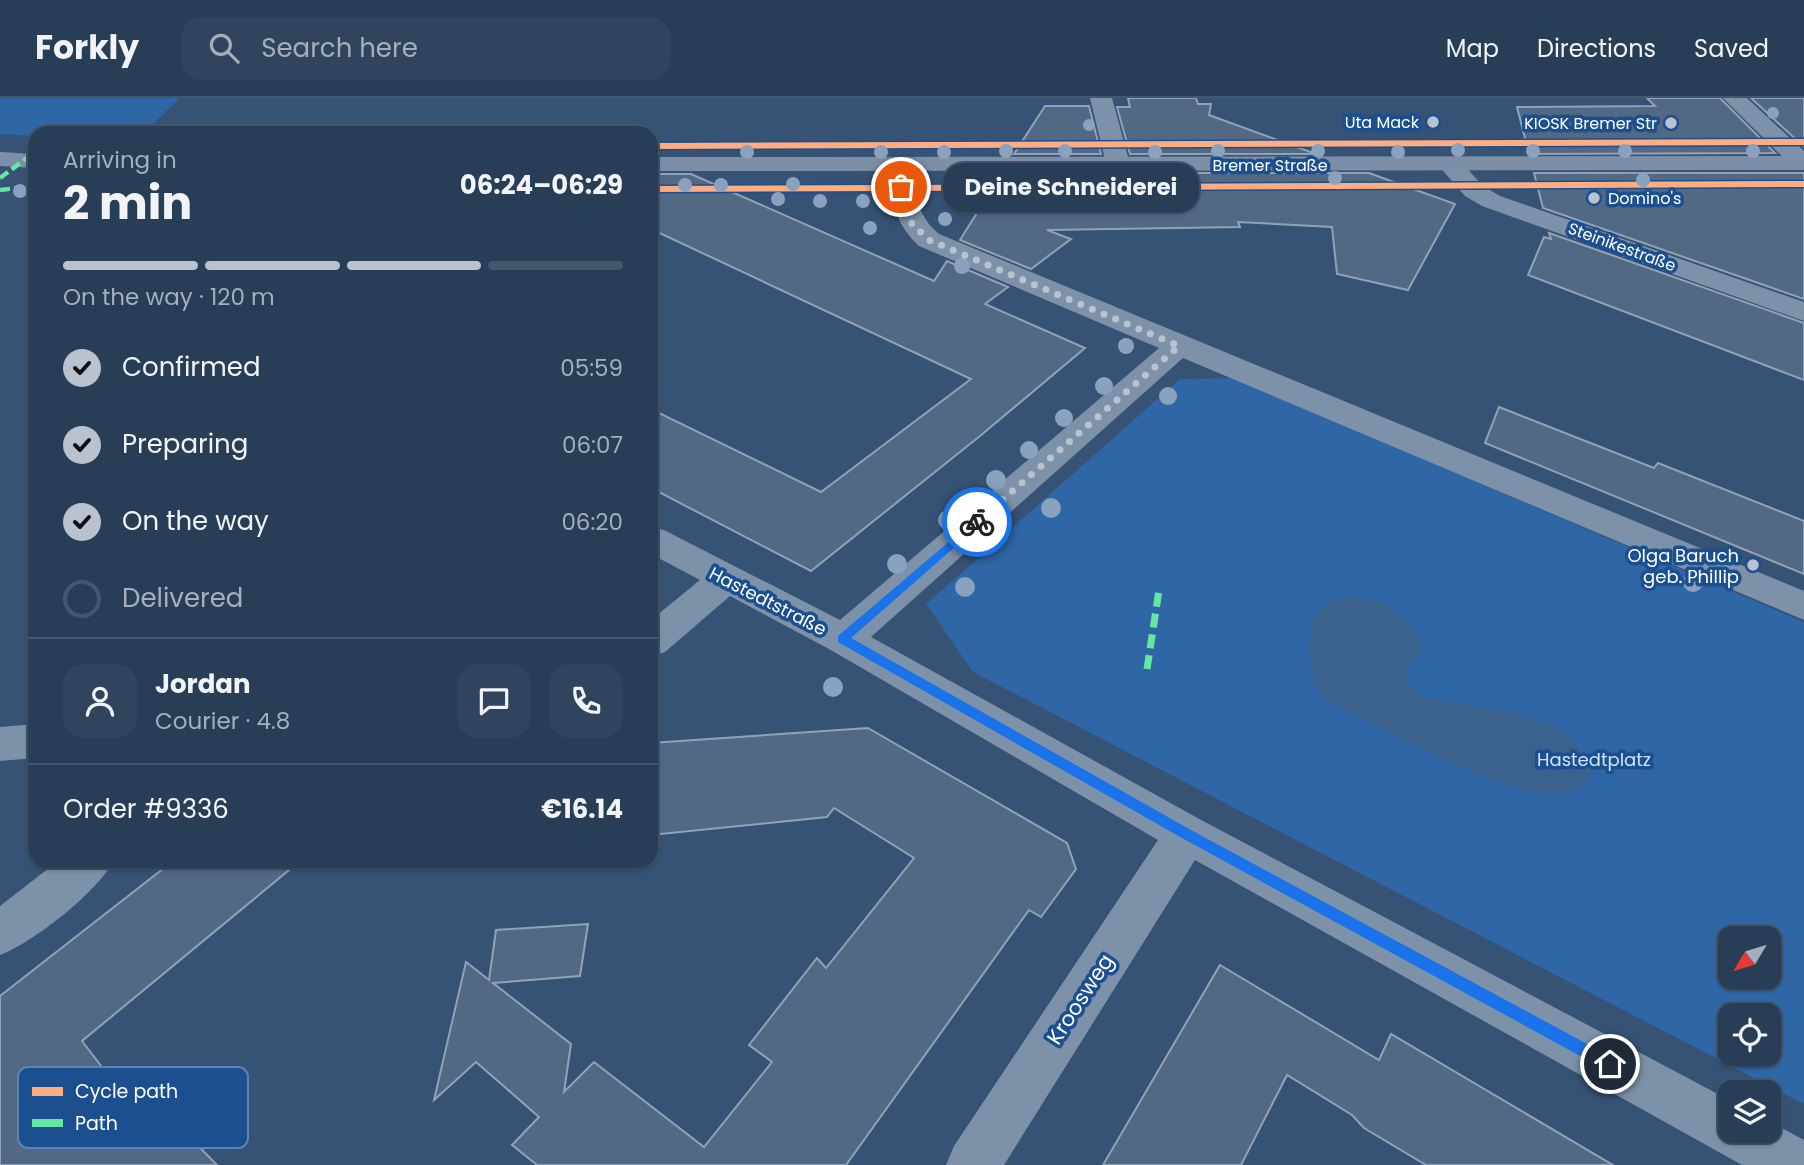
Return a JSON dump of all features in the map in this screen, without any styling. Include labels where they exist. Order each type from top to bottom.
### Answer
[{"type":"main road","points":[[0,159],[28,161]]},
{"type":"main road","name":"Bremer Straße","points":[[658,164],[1803,163]]},
{"type":"street","points":[[1101,98],[1118,164]]},
{"type":"street","points":[[1734,98],[1803,163]]},
{"type":"street","points":[[898,164],[901,187],[912,224],[929,240],[1804,606]]},
{"type":"street","name":"Steinikestraße","points":[[1450,165],[1474,191],[1491,201],[1804,312]]},
{"type":"street","points":[[842,639],[1179,346]]},
{"type":"street","name":"Hastedtstraße","points":[[658,544],[842,639],[1187,834],[1718,1122]]},
{"type":"street","points":[[658,636],[725,580]]},
{"type":"street","points":[[0,744],[28,742]]},
{"type":"street","name":"Kroosweg","points":[[973,1165],[1187,834]]},
{"type":"street","points":[[0,933],[82,868]]},
{"type":"street","name":"Hastedtstraße","points":[[1756,1143],[1796,1165]]},
{"type":"green space","points":[[0,98],[180,98],[151,126],[28,126],[28,136],[0,134]]},
{"type":"green space","name":"Hastedtplatz","points":[[1233,378],[1804,622],[1804,1104],[1781,1092],[1781,1080],[1758,1080],[1731,1066],[1781,1066],[1781,1003],[1718,1003],[1718,1059],[973,672],[926,604],[1180,379]]},
{"type":"shaded area","points":[[1345,597],[1381,602],[1395,610],[1415,633],[1422,648],[1405,673],[1412,688],[1427,698],[1541,721],[1568,736],[1594,771],[1578,788],[1570,791],[1546,793],[1516,787],[1446,761],[1324,699],[1313,680],[1309,644],[1313,619],[1325,603]]},
{"type":"building","points":[[1128,98],[1196,98],[1198,104],[1211,104],[1209,115],[1316,154],[1130,154],[1117,107],[1130,107]]},
{"type":"building","points":[[1647,98],[1720,98],[1775,153],[1529,154],[1517,107],[1655,106]]},
{"type":"building","points":[[1751,98],[1804,98],[1804,147]]},
{"type":"building","points":[[1045,106],[1089,106],[1101,154],[1014,154]]},
{"type":"building","points":[[1002,173],[1369,173],[1455,204],[1408,290],[1337,274],[1332,227],[1238,222],[1240,227],[1047,230],[1071,239],[1031,269],[960,240]]},
{"type":"building","points":[[1534,173],[1804,173],[1804,299],[1543,208]]},
{"type":"building","points":[[658,174],[691,174],[934,281],[947,261],[1008,287],[985,304],[1085,348],[811,571],[658,492],[658,412],[821,492],[971,379],[658,232]]},
{"type":"building","points":[[1549,233],[1804,323],[1804,380],[1528,275],[1544,237],[1551,239]]},
{"type":"building","points":[[1499,407],[1654,468],[1658,463],[1804,521],[1804,574],[1485,443]]},
{"type":"building","points":[[868,728],[1067,843],[1076,869],[1041,917],[1029,910],[846,1165],[537,1165],[512,1145],[539,1117],[476,1062],[434,1100],[466,962],[489,980],[496,930],[588,924],[580,976],[493,983],[571,1044],[564,1092],[594,1062],[704,1147],[772,1062],[749,1045],[817,958],[826,968],[914,858],[834,808],[827,817],[658,834],[658,743]]},
{"type":"building","points":[[164,868],[292,868],[82,1041],[102,1067],[18,1067],[18,1148],[200,1148],[217,1165],[0,1165],[0,996]]},
{"type":"building","points":[[1220,965],[1379,1060],[1391,1034],[1613,1165],[1426,1165],[1364,1128],[1352,1115],[1287,1075],[1241,1165],[1103,1165]]},
{"type":"marked path","points":[[0,178],[28,157]]},
{"type":"marked path","points":[[0,190],[28,187]]},
{"type":"marked path","points":[[1147,669],[1159,590]]},
{"type":"cycle path","points":[[658,146],[1804,142]]},
{"type":"cycle path","points":[[658,189],[1804,184]]},
{"type":"way so far","points":[[901,187],[912,224],[929,240],[1179,346],[977,522]]},
{"type":"place","name":"Uta Mack","points":[[1433,122]]},
{"type":"place","name":"KIOSK Bremer Str","points":[[1671,123]]},
{"type":"place","name":"Deine Schneiderei","points":[[901,187]]},
{"type":"place","name":"Domino's","points":[[1594,198]]},
{"type":"place","name":"Olga Baruch geb. Phillip","points":[[1753,565]]},
{"type":"route","points":[[977,522],[842,639],[1187,834],[1610,1064]]}]
